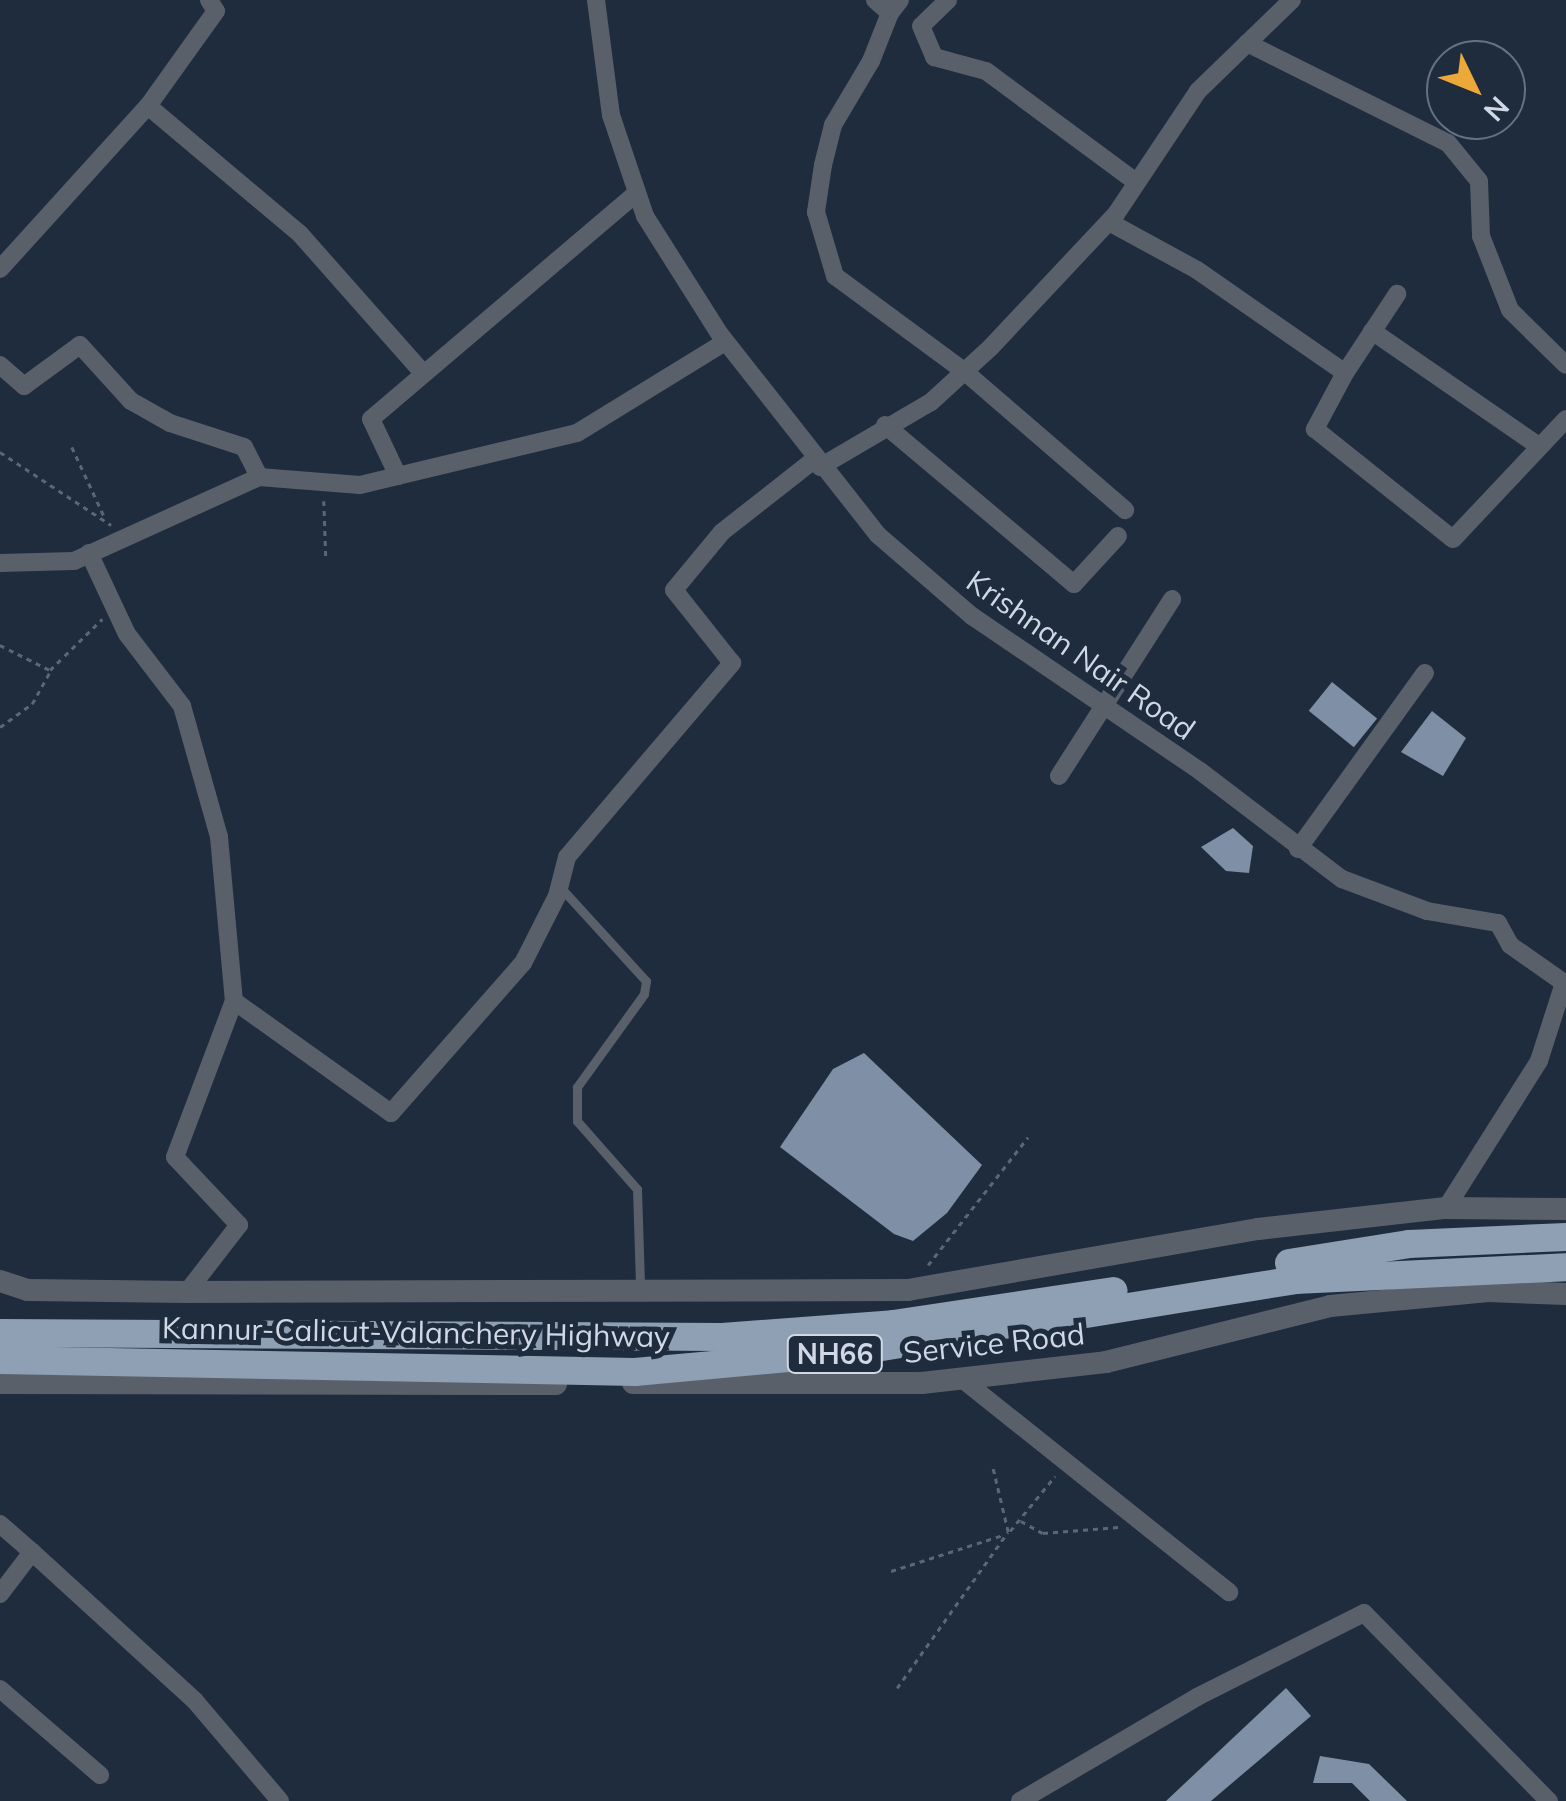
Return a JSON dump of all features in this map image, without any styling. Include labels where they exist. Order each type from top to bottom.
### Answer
[{"type":"highway","points":[[1,1342],[722,1337],[893,1324],[1409,1244],[1566,1237]]},
{"type":"highway","name":"Kannur-Calicut-Valanchery Highway","points":[[1,1342],[98,1360],[635,1372],[844,1353],[1296,1280],[1566,1267]]},
{"type":"street","points":[[0,269],[148,106],[216,10],[208,0]]},
{"type":"street","name":"Krishnan Nair Road","points":[[596,0],[611,115],[645,216],[725,342],[818,463],[917,574],[1108,708],[1298,850],[1370,892],[1427,911],[1498,923],[1510,945],[1565,982],[1539,1061],[1446,1208]]},
{"type":"street","points":[[948,0],[922,26],[934,57],[986,71],[1136,182]]},
{"type":"street","points":[[234,1001],[391,1113],[522,963],[560,886],[568,857],[732,663],[674,590],[722,532],[818,463],[931,402],[964,372],[1109,222],[1198,91],[1248,43],[1281,3]]},
{"type":"street","points":[[888,4],[871,61],[833,125],[816,212],[835,276],[964,372],[1125,510]]},
{"type":"street","points":[[1248,43],[1448,143],[1479,181],[1481,236],[1510,310],[1566,365]]},
{"type":"street","points":[[148,106],[300,234],[422,372]]},
{"type":"street","points":[[398,476],[371,419],[637,194]]},
{"type":"street","points":[[1109,222],[1197,270],[1345,372]]},
{"type":"street","points":[[1397,294],[1345,372],[1315,429],[1453,540],[1566,418]]},
{"type":"street","points":[[1372,331],[1540,446]]},
{"type":"street","points":[[0,564],[74,560],[259,476],[360,485],[577,433],[725,342]]},
{"type":"street","points":[[0,365],[24,386],[80,346],[131,401],[170,423],[244,446],[259,476]]},
{"type":"street","points":[[885,425],[1074,584],[1118,536]]},
{"type":"street","points":[[89,553],[128,634],[182,706],[220,836],[234,1001],[175,1157],[239,1225],[187,1292]]},
{"type":"street","points":[[1059,776],[1108,708],[1172,599]]},
{"type":"street","points":[[1298,850],[1425,672]]},
{"type":"street","points":[[0,1282],[28,1290],[187,1292],[640,1287],[908,1290],[1258,1229],[1446,1208],[1566,1209]]},
{"type":"street","name":"Service Road","points":[[0,1383],[962,1379],[1106,1362],[1330,1306],[1488,1291],[1566,1294]]},
{"type":"street","points":[[962,1379],[1229,1592]]},
{"type":"street","points":[[0,1524],[194,1701],[280,1801]]},
{"type":"street","points":[[0,1594],[32,1552]]},
{"type":"street","points":[[1020,1801],[1198,1697],[1364,1613],[1549,1801]]},
{"type":"street","points":[[0,1689],[100,1775]]},
{"type":"lane","points":[[560,886],[646,981],[644,994],[577,1087],[577,1122],[637,1189],[640,1287]]},
{"type":"path","points":[[72,446],[105,519],[121,538]]},
{"type":"path","points":[[0,452],[105,519]]},
{"type":"path","points":[[324,482],[326,559]]},
{"type":"path","points":[[0,727],[32,704],[50,670],[105,611]]},
{"type":"path","points":[[0,645],[50,670]]},
{"type":"path","points":[[908,1290],[1028,1137]]},
{"type":"path","points":[[897,1688],[1008,1532],[1022,1521],[1066,1462]]},
{"type":"path","points":[[993,1469],[1008,1532]]},
{"type":"path","points":[[1022,1521],[1043,1533],[1117,1528],[1139,1519]]},
{"type":"path","points":[[891,1571],[1008,1532]]},
{"type":"building","points":[[1332,682],[1377,719],[1354,747],[1309,711]]},
{"type":"building","points":[[1432,711],[1466,738],[1443,776],[1401,752]]},
{"type":"building","points":[[1233,828],[1253,846],[1249,873],[1226,871],[1201,847]]},
{"type":"building","points":[[864,1053],[982,1165],[947,1213],[913,1241],[894,1234],[780,1147],[833,1069]]},
{"type":"building","points":[[1286,1688],[1311,1716],[1211,1801],[1166,1801]]},
{"type":"building","points":[[1320,1756],[1369,1764],[1407,1801],[1370,1801],[1352,1783],[1313,1783]]}]
